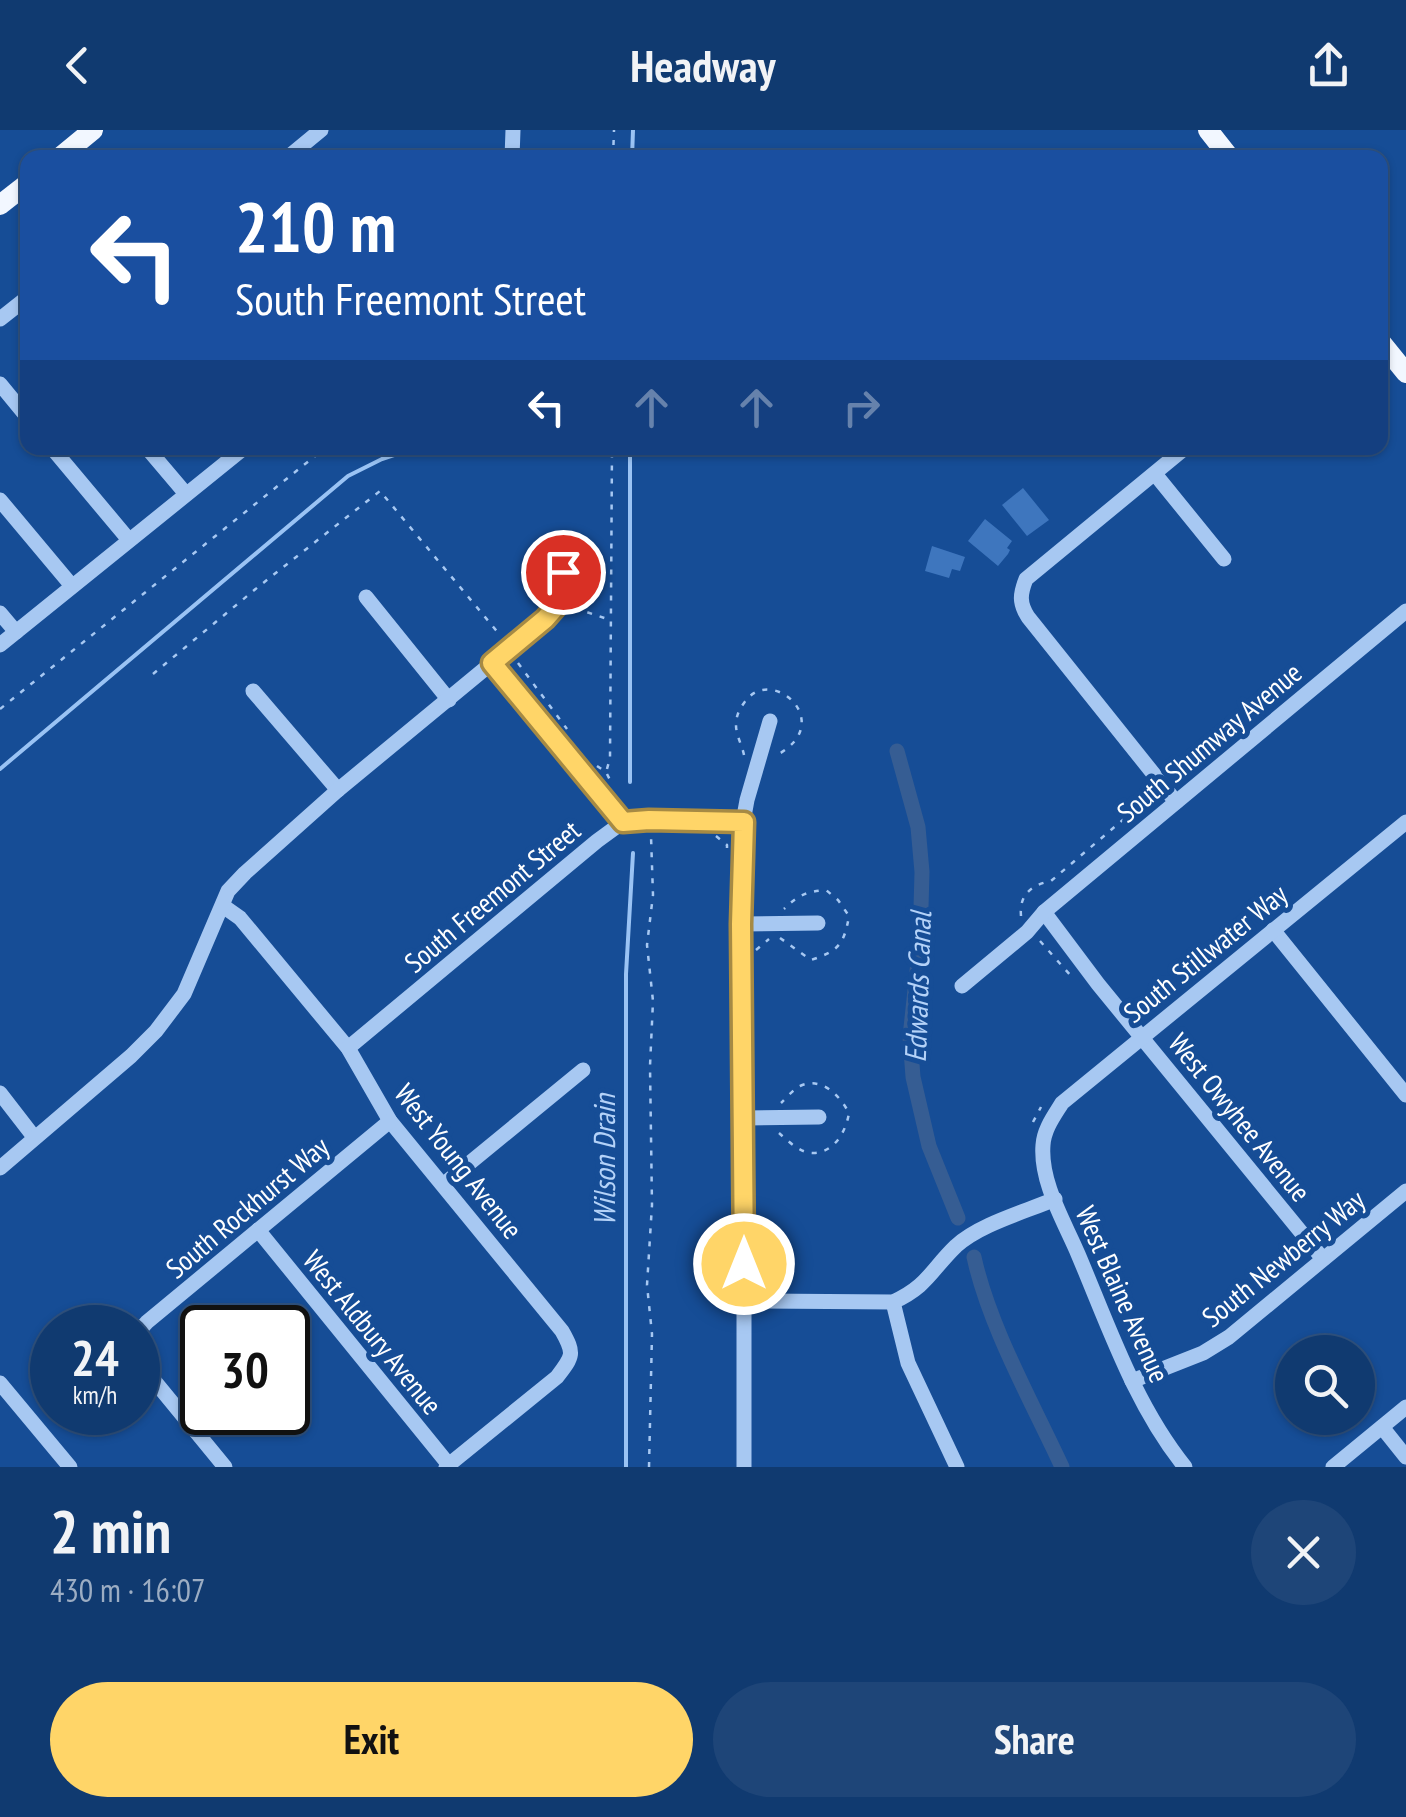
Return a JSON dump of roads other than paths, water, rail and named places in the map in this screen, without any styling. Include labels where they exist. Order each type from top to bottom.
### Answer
[{"type":"main road","points":[[72,150],[94,130]]},
{"type":"main road","points":[[1208,130],[1224,150]]},
{"type":"main road","points":[[0,205],[20,189]]},
{"type":"main road","points":[[1388,351],[1406,373]]},
{"type":"street","points":[[297,150],[321,130]]},
{"type":"street","points":[[0,320],[20,305]]},
{"type":"street","points":[[0,384],[20,408]]},
{"type":"street","points":[[58,455],[129,540]]},
{"type":"street","points":[[153,455],[186,494]]},
{"type":"street","points":[[0,645],[234,455]]},
{"type":"street","points":[[1176,802],[1035,627],[1021,607],[1020,593],[1026,579],[1177,455]]},
{"type":"street","points":[[1155,474],[1224,559]]},
{"type":"street","points":[[0,500],[72,586]]},
{"type":"street","points":[[0,1168],[156,1032],[184,994],[228,891],[244,873],[545,619],[560,602],[566,543]]},
{"type":"street","points":[[366,597],[449,700]]},
{"type":"street","name":"South Shumway Avenue","points":[[962,986],[1027,932],[1044,912],[1406,610]]},
{"type":"street","points":[[0,613],[16,632]]},
{"type":"street","points":[[492,663],[623,822]]},
{"type":"street","points":[[254,691],[338,790]]},
{"type":"street","points":[[744,1467],[744,822],[770,721]]},
{"type":"street","name":"South Freemont Street","points":[[348,1048],[623,822],[744,822]]},
{"type":"street","name":"South Stillwater Way","points":[[1038,1129],[1062,1103],[1405,826]]},
{"type":"street","name":"West Young Avenue","points":[[222,906],[240,918],[348,1048],[390,1121],[562,1330],[572,1348],[570,1360],[557,1377],[447,1466]]},
{"type":"street","name":"West Owyhee Avenue","points":[[1044,912],[1323,1259]]},
{"type":"street","points":[[741,924],[818,923]]},
{"type":"street","points":[[1273,930],[1406,1095]]},
{"type":"street","points":[[444,1184],[583,1070]]},
{"type":"street","points":[[0,1094],[34,1137]]},
{"type":"street","points":[[744,1118],[820,1117]]},
{"type":"street","name":"South Rockhurst Way","points":[[160,1311],[390,1121]]},
{"type":"street","name":"West Blaine Avenue","points":[[1038,1129],[1055,1199],[1132,1381],[1154,1424],[1186,1467]]},
{"type":"street","name":"South Newberry Way","points":[[1132,1381],[1203,1353],[1228,1337],[1406,1191]]},
{"type":"street","points":[[744,1301],[893,1302],[913,1293],[957,1246],[976,1233],[1055,1199]]},
{"type":"street","name":"West Aldbury Avenue","points":[[258,1230],[447,1466]]},
{"type":"street","points":[[893,1302],[908,1363],[957,1467]]},
{"type":"street","points":[[0,1382],[70,1467]]},
{"type":"street","points":[[160,1390],[216,1464]]},
{"type":"street","points":[[1333,1467],[1406,1407]]},
{"type":"street","points":[[1382,1427],[1406,1457]]},
{"type":"waterway","name":"Wilson Drain","points":[[632,150],[633,130]]},
{"type":"waterway","points":[[0,769],[348,476],[394,455]]},
{"type":"waterway","name":"Wilson Drain","points":[[630,455],[630,782]]},
{"type":"waterway","name":"Edwards Canal","points":[[897,751],[918,827],[922,872],[920,943],[910,1037],[913,1077],[929,1146],[958,1218]]},
{"type":"waterway","name":"Wilson Drain","points":[[626,1467],[626,974],[633,853]]},
{"type":"waterway","name":"Edwards Canal","points":[[974,1257],[1001,1337],[1062,1467]]}]
